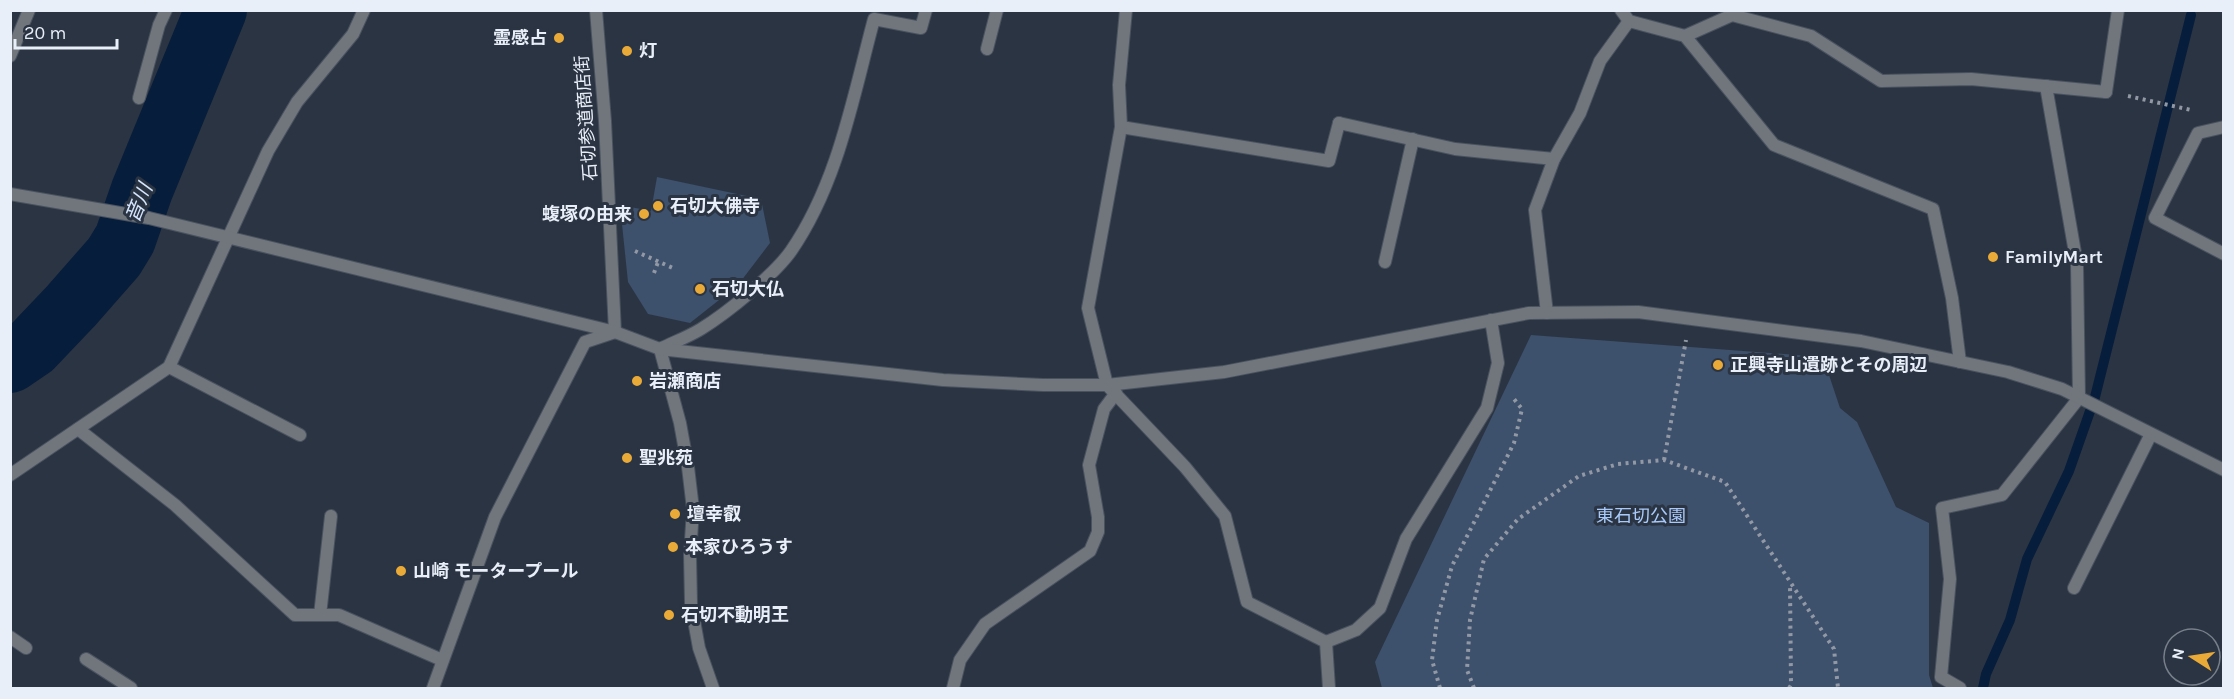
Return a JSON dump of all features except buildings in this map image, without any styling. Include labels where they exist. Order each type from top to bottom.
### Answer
[{"type":"street","points":[[10,56],[29,10]]},
{"type":"street","points":[[139,98],[159,25],[166,10]]},
{"type":"street","name":"石切参道商店街","points":[[596,10],[612,240],[615,332]]},
{"type":"street","points":[[660,349],[701,328],[758,286],[790,253],[805,228],[836,161],[874,19],[921,28],[926,10]]},
{"type":"street","points":[[987,49],[997,10]]},
{"type":"street","points":[[1126,10],[1119,85],[1121,127],[1088,308],[1112,389],[1185,467],[1225,516],[1246,602],[1326,642],[1356,630],[1380,608],[1406,539],[1487,408],[1498,363],[1491,320]]},
{"type":"street","points":[[1685,36],[1732,15],[1811,36],[1881,81],[1971,79],[2106,92],[2118,10]]},
{"type":"street","points":[[10,475],[169,367],[268,151],[291,112],[353,34],[362,11]]},
{"type":"street","points":[[1548,313],[1535,210],[1554,159],[1580,113],[1600,61],[1625,16],[1685,36],[1774,145],[1933,209],[1952,298],[1960,362]]},
{"type":"street","points":[[1960,688],[1941,677],[1950,579],[1942,508],[2002,495],[2079,398],[2077,264],[2046,86]]},
{"type":"street","points":[[1121,127],[1329,161],[1338,123],[1455,149],[1554,159]]},
{"type":"street","points":[[2223,126],[2198,133],[2155,218],[2223,254]]},
{"type":"street","points":[[1385,262],[1413,139]]},
{"type":"street","points":[[10,194],[149,218],[615,332],[660,349],[943,380],[1112,389],[1224,372],[1529,313],[1638,312],[1861,341],[2019,375],[2062,389],[2223,470]]},
{"type":"street","points":[[432,688],[495,517],[585,342],[615,332]]},
{"type":"street","points":[[660,349],[680,423],[688,467],[693,509],[690,555],[691,604],[699,648],[713,688]]},
{"type":"street","points":[[169,367],[300,435]]},
{"type":"street","points":[[954,688],[960,660],[986,624],[1090,551],[1098,532],[1098,517],[1089,465],[1104,409],[1112,389]]},
{"type":"street","points":[[78,429],[175,505],[295,615],[339,615],[442,660]]},
{"type":"street","points":[[2074,588],[2151,434]]},
{"type":"street","points":[[320,615],[331,516]]},
{"type":"street","points":[[10,637],[26,648]]},
{"type":"street","points":[[1326,642],[1329,688]]},
{"type":"street","points":[[86,659],[131,688]]},
{"type":"path","points":[[2106,92],[2194,110]]},
{"type":"path","points":[[612,240],[675,269]]},
{"type":"path","points":[[654,273],[658,262]]},
{"type":"path","points":[[1664,460],[1690,319]]},
{"type":"path","points":[[1440,688],[1432,660],[1437,620],[1452,566],[1514,443],[1522,410],[1495,375]]},
{"type":"path","points":[[1474,688],[1467,669],[1470,620],[1484,559],[1518,519],[1579,476],[1618,464],[1664,460],[1725,482],[1834,649],[1838,688]]},
{"type":"path","points":[[1789,688],[1791,686],[1790,583]]},
{"type":"green space","points":[[657,177],[761,199],[770,243],[738,285],[690,323],[648,314],[628,282],[620,205],[651,211]]},
{"type":"green space","name":"東石切公園","points":[[1531,335],[1823,357],[1840,408],[1857,422],[1896,507],[1929,523],[1929,675],[1933,688],[1382,688],[1375,662]]},
{"type":"waterway","name":"音川","points":[[10,362],[32,347],[71,306],[114,257],[125,239],[142,190],[216,10]]},
{"type":"waterway","points":[[1983,688],[1986,674],[2010,620],[2027,559],[2069,471],[2095,397],[2191,15]]},
{"type":"place","name":"霊感占","points":[[559,38]]},
{"type":"place","name":"灯","points":[[627,51]]},
{"type":"place","name":"石切大佛寺","points":[[658,206]]},
{"type":"place","name":"蝮塚の由来","points":[[644,214]]},
{"type":"place","name":"FamilyMart","points":[[1993,257]]},
{"type":"place","name":"石切大仏","points":[[700,289]]},
{"type":"place","name":"正興寺山遺跡とその周辺","points":[[1718,365]]},
{"type":"place","name":"岩瀬商店","points":[[637,381]]},
{"type":"place","name":"聖兆苑","points":[[627,458]]},
{"type":"place","name":"壇幸叡","points":[[675,514]]},
{"type":"place","name":"本家ひろうす","points":[[673,547]]},
{"type":"place","name":"山崎 モータープール","points":[[401,571]]},
{"type":"place","name":"石切不動明王","points":[[669,615]]}]
